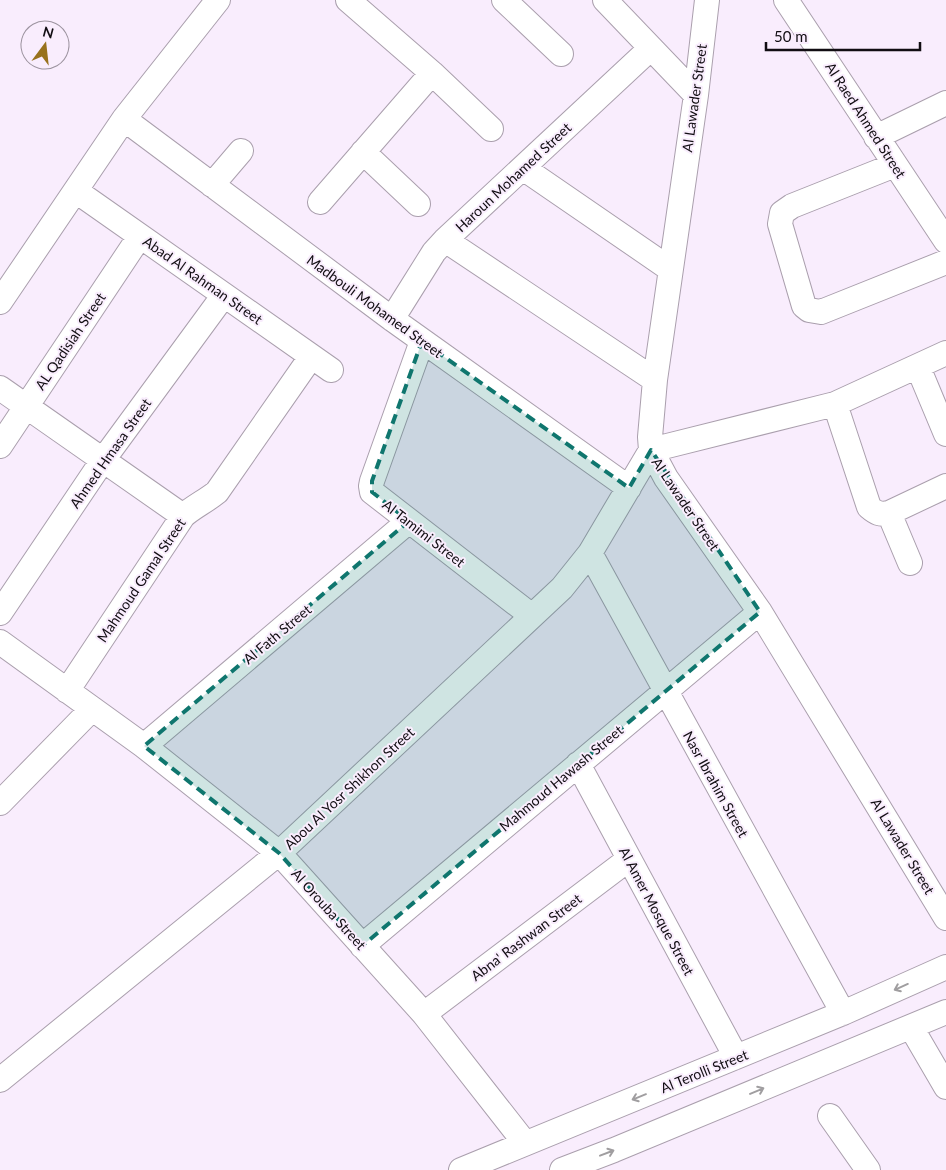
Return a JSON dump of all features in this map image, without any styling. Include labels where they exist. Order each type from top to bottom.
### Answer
[{"type":"street","points":[[0,302],[124,119],[218,0]]},
{"type":"street","points":[[348,0],[432,73],[491,129]]},
{"type":"street","points":[[504,0],[561,54]]},
{"type":"street","points":[[605,0],[696,95]]},
{"type":"street","name":"Al Lawader Street","points":[[707,0],[696,95],[655,380],[650,437],[651,450],[666,478],[760,612],[946,918]]},
{"type":"street","name":"Al Raed Ahmed Street","points":[[786,0],[876,137],[945,236]]},
{"type":"street","name":"Haroun Mohamed Street","points":[[392,320],[434,252],[651,48]]},
{"type":"street","points":[[320,202],[432,73]]},
{"type":"street","points":[[876,137],[946,103]]},
{"type":"street","name":"Madbouli Mohamed Street","points":[[124,119],[392,320],[629,488]]},
{"type":"street","points":[[212,185],[242,150]]},
{"type":"street","points":[[363,152],[418,204]]},
{"type":"street","points":[[895,165],[792,206],[782,213],[780,224],[804,306],[809,310],[821,312],[946,262]]},
{"type":"street","points":[[522,168],[670,269]]},
{"type":"street","name":"Abad Al Rahman Street","points":[[76,191],[330,370]]},
{"type":"street","name":"AL Qadisiah Street","points":[[0,446],[140,236]]},
{"type":"street","points":[[446,240],[655,380]]},
{"type":"street","name":"Ahmed Hmasa Street","points":[[0,613],[103,460],[224,295]]},
{"type":"street","name":"Al Tamimi Street","points":[[422,341],[371,486],[372,492],[532,616]]},
{"type":"street","points":[[651,450],[835,404],[946,353]]},
{"type":"street","name":"Mahmoud Gamal Street","points":[[68,691],[183,516],[193,507],[217,492],[311,357]]},
{"type":"street","points":[[918,367],[946,434]]},
{"type":"street","points":[[0,388],[183,516]]},
{"type":"street","points":[[835,404],[869,507],[875,512],[889,513],[946,486]]},
{"type":"street","name":"Abou Al Yosr Shikhon Street","points":[[0,1080],[279,853],[562,588],[590,554],[651,450]]},
{"type":"street","points":[[889,513],[910,564]]},
{"type":"street","name":"Al Fath Street","points":[[144,746],[409,521]]},
{"type":"street","name":"Nasr Ibrahim Street","points":[[590,554],[844,1013]]},
{"type":"street","name":"Mahmoud Hawash Street","points":[[362,946],[760,612]]},
{"type":"street","name":"Al Orouba Street","points":[[0,642],[144,746],[279,853],[424,1014],[525,1143]]},
{"type":"street","points":[[0,804],[92,709]]},
{"type":"street","name":"Al Amer Mosque Street","points":[[578,764],[736,1058]]},
{"type":"street","name":"Abna' Rashwan Street","points":[[424,1014],[629,859]]},
{"type":"street","name":"Al Terolli Street","points":[[461,1170],[844,1013],[946,967]]},
{"type":"street","points":[[562,1170],[946,1012]]},
{"type":"street","points":[[911,1027],[946,1087]]},
{"type":"street","points":[[830,1116],[868,1170]]},
{"type":"highlighted area","points":[[422,341],[629,488],[651,450],[760,612],[362,946],[279,853],[144,746],[409,521],[372,492],[372,481]]}]
